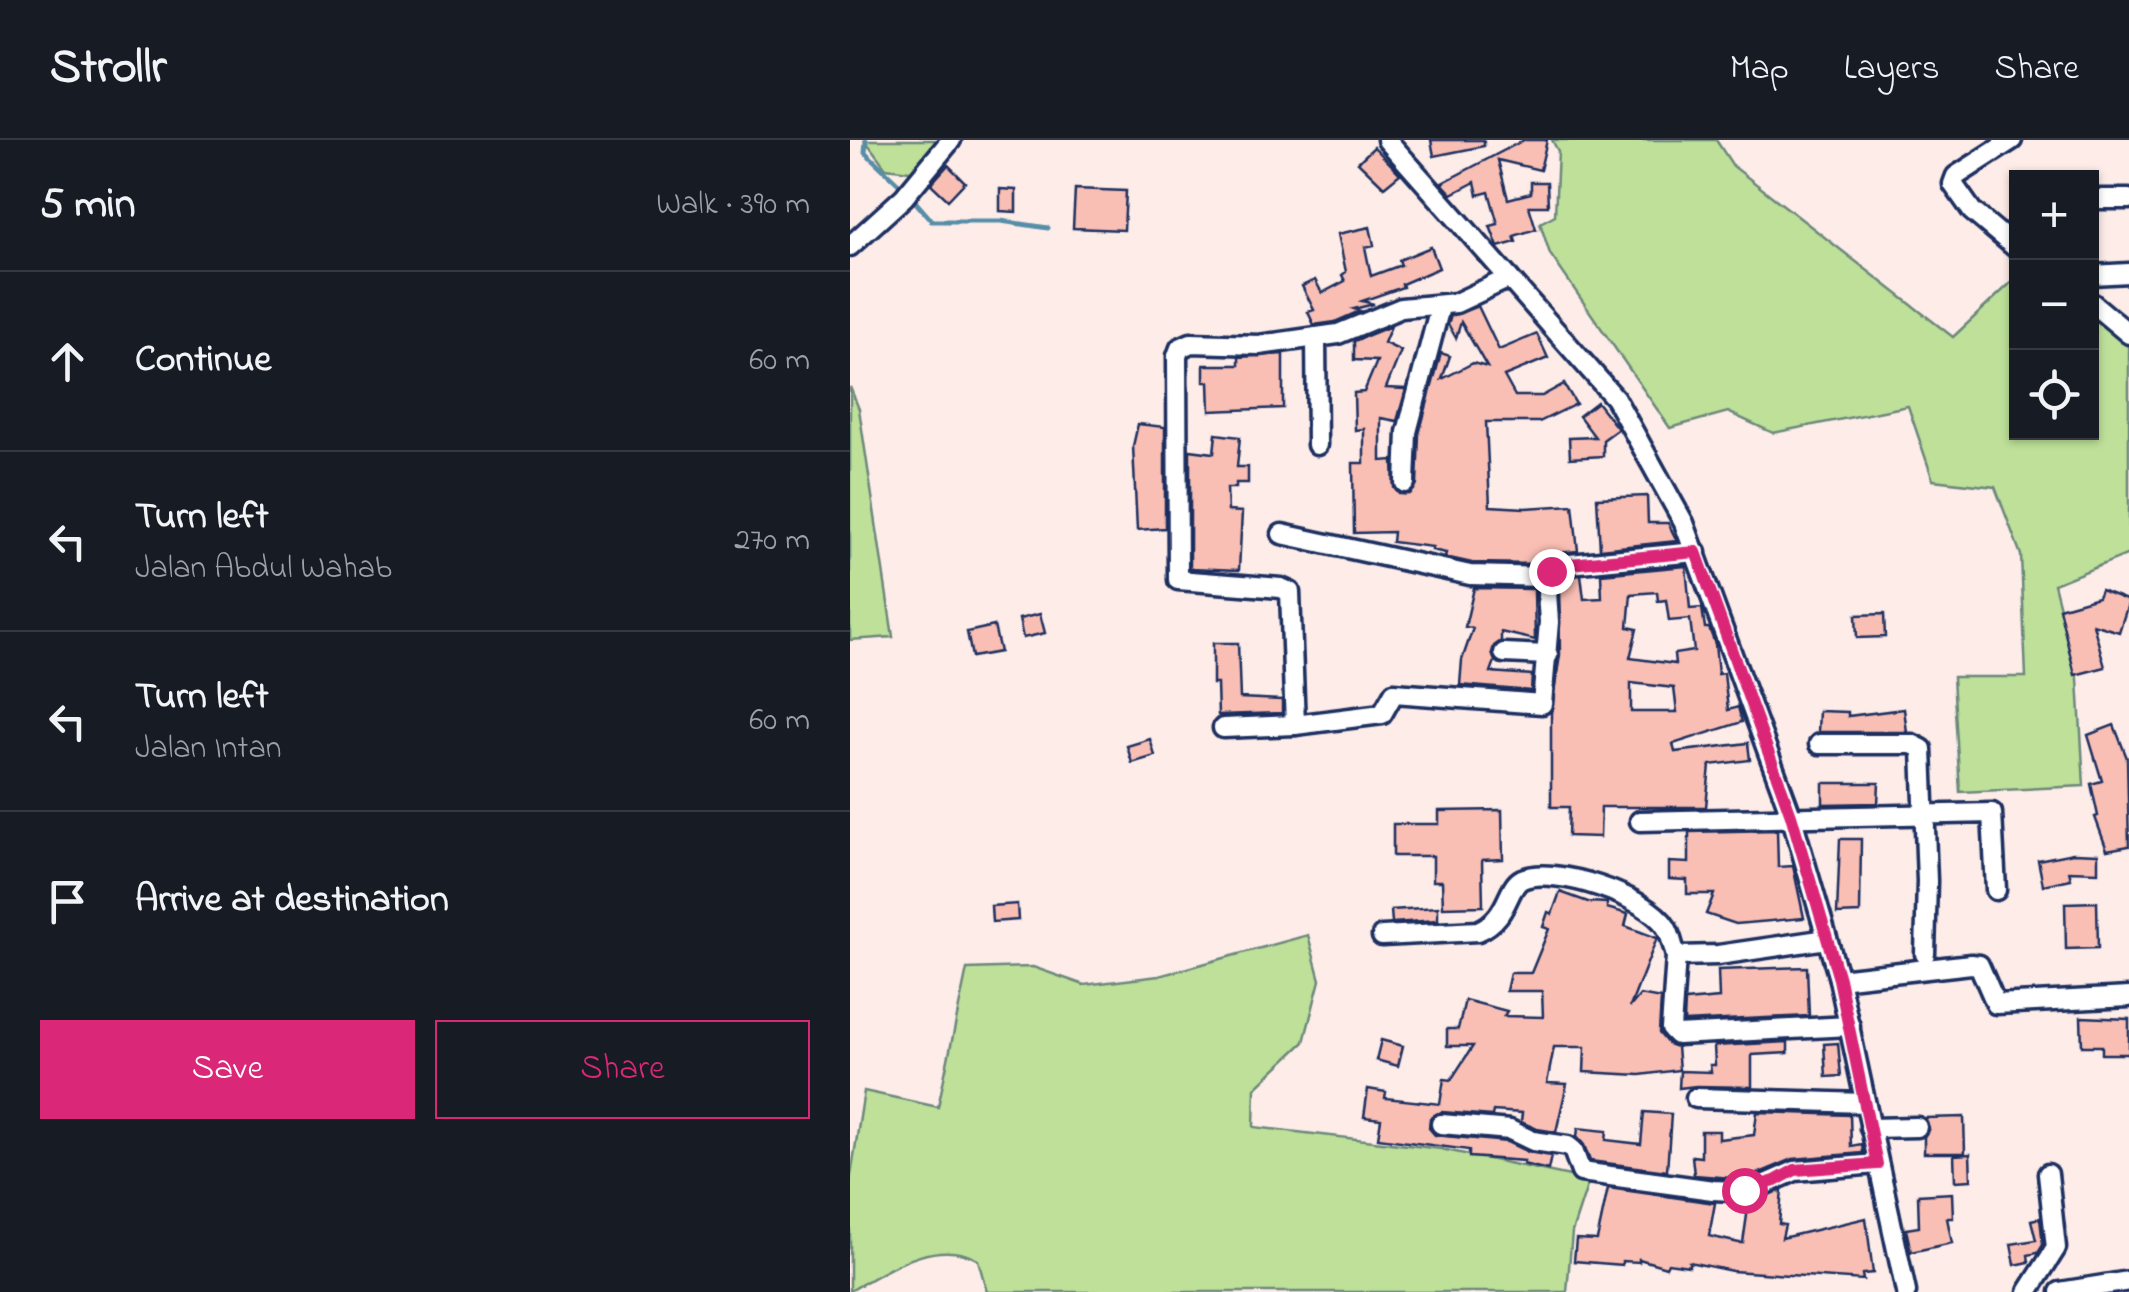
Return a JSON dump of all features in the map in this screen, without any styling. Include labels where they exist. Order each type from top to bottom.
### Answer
[{"type":"street","points":[[850,246],[908,192],[951,140]]},
{"type":"street","points":[[1387,140],[1615,398],[1669,492],[1696,552],[1791,815],[1839,979],[1906,1292]]},
{"type":"street","points":[[2009,243],[1972,210],[1952,184],[1956,176],[2012,140]]},
{"type":"street","points":[[2099,200],[2129,199]]},
{"type":"street","points":[[1998,236],[2009,229]]},
{"type":"street","points":[[2099,275],[2129,273]]},
{"type":"street","points":[[1295,725],[1290,592],[1282,588],[1178,580],[1180,348],[1191,343],[1259,345],[1338,334],[1401,308],[1456,304],[1509,278]]},
{"type":"street","points":[[1405,483],[1406,432],[1440,307]]},
{"type":"street","points":[[2099,309],[2129,334]]},
{"type":"street","points":[[1316,337],[1317,445]]},
{"type":"street","points":[[1282,534],[1470,574],[1546,577],[1559,565],[1696,552]]},
{"type":"street","points":[[1223,728],[1295,725],[1382,714],[1394,693],[1542,704],[1550,622],[1546,577]]},
{"type":"street","points":[[1504,653],[1548,655]]},
{"type":"street","points":[[1819,744],[1918,746],[1923,754],[1925,954]]},
{"type":"street","points":[[1640,821],[1992,813],[1996,890]]},
{"type":"street","points":[[1382,936],[1478,932],[1501,915],[1514,885],[1521,880],[1546,878],[1585,883],[1632,898],[1666,927],[1676,956],[1670,1029],[1677,1035],[1850,1026]]},
{"type":"street","points":[[1676,956],[1718,955],[1827,939]]},
{"type":"street","points":[[1839,979],[1971,964],[1983,970],[1996,1004],[2129,997]]},
{"type":"street","points":[[1696,1098],[1865,1103]]},
{"type":"street","points":[[1440,1124],[1510,1130],[1533,1140],[1568,1146],[1580,1172],[1714,1190],[1759,1186],[1795,1170],[1877,1164]]},
{"type":"street","points":[[1870,1128],[1918,1127]]},
{"type":"street","points":[[2028,1292],[2056,1248],[2048,1174]]},
{"type":"street","points":[[2060,1292],[2129,1281]]},
{"type":"green space","points":[[865,140],[951,140],[925,173],[886,168]]},
{"type":"green space","points":[[1552,140],[1716,140],[1733,166],[1953,337],[2009,285],[2009,440],[2099,440],[2099,322],[2129,347],[2129,554],[2054,584],[2078,679],[2084,786],[1960,792],[1953,677],[2026,677],[2021,555],[1995,487],[1933,480],[1908,406],[1773,433],[1728,412],[1670,428],[1550,254],[1540,223],[1555,215],[1558,151]]},
{"type":"green space","points":[[850,387],[859,409],[893,637],[850,640]]},
{"type":"green space","points":[[1308,935],[1320,980],[1304,1042],[1255,1088],[1254,1127],[1441,1149],[1589,1180],[1572,1232],[1567,1292],[987,1292],[978,1260],[945,1252],[912,1259],[850,1291],[850,1182],[864,1091],[938,1107],[967,969],[1033,967],[1084,985],[1159,976]]},
{"type":"building","points":[[1431,140],[1484,140],[1484,146],[1434,156]]},
{"type":"building","points":[[1524,140],[1547,140],[1540,170],[1498,160],[1508,199],[1531,193],[1531,182],[1547,182],[1548,206],[1529,206],[1536,229],[1514,236],[1516,242],[1498,247],[1490,226],[1498,224],[1489,192],[1478,195],[1475,182],[1452,194],[1442,183]]},
{"type":"building","points":[[1374,147],[1400,174],[1384,187],[1358,162]]},
{"type":"building","points":[[948,165],[965,182],[948,200],[931,184]]},
{"type":"building","points":[[1000,189],[1016,190],[1016,212],[1000,211]]},
{"type":"building","points":[[1075,189],[1126,191],[1124,230],[1073,228]]},
{"type":"building","points":[[1370,227],[1374,245],[1365,247],[1371,276],[1401,265],[1399,260],[1431,247],[1439,268],[1402,284],[1403,287],[1362,301],[1374,304],[1354,309],[1360,311],[1335,322],[1314,325],[1308,312],[1314,310],[1302,286],[1315,280],[1322,293],[1345,281],[1338,234]]},
{"type":"building","points":[[1478,306],[1499,350],[1537,334],[1548,358],[1504,376],[1515,396],[1542,396],[1564,384],[1576,404],[1539,422],[1486,422],[1490,506],[1573,505],[1578,551],[1557,553],[1541,564],[1472,563],[1445,557],[1446,553],[1432,550],[1433,547],[1392,542],[1393,532],[1354,533],[1353,463],[1364,463],[1364,429],[1355,430],[1354,393],[1364,392],[1377,361],[1354,360],[1354,341],[1391,326],[1384,343],[1401,351],[1386,388],[1406,389],[1397,421],[1381,418],[1381,461],[1393,460],[1394,488],[1399,494],[1410,494],[1417,484],[1419,434],[1441,353],[1450,356],[1442,379],[1473,363],[1487,367],[1461,322],[1456,338],[1448,324],[1451,316]]},
{"type":"building","points":[[1283,354],[1283,408],[1210,411],[1204,365],[1239,365],[1239,357]]},
{"type":"building","points":[[1597,402],[1618,429],[1603,440],[1603,456],[1570,458],[1569,438],[1595,437],[1579,416]]},
{"type":"building","points":[[1138,424],[1165,427],[1165,528],[1137,530],[1133,446]]},
{"type":"building","points":[[1216,434],[1240,437],[1237,467],[1248,467],[1248,483],[1227,488],[1228,511],[1242,512],[1239,570],[1190,568],[1190,450],[1214,453]]},
{"type":"building","points":[[1647,496],[1648,523],[1668,523],[1677,541],[1600,549],[1597,498]]},
{"type":"building","points":[[1686,566],[1690,609],[1702,608],[1705,628],[1709,628],[1715,644],[1718,674],[1724,673],[1728,710],[1738,707],[1742,722],[1673,744],[1675,752],[1748,743],[1750,760],[1710,765],[1706,807],[1601,807],[1600,837],[1568,836],[1569,807],[1551,807],[1551,713],[1560,655],[1559,582],[1564,577],[1581,575],[1584,599],[1602,598],[1601,574]],"holes":[[[1657,592],[1658,601],[1666,600],[1669,621],[1690,619],[1694,651],[1674,654],[1675,664],[1630,658],[1637,629],[1628,627],[1631,594]],[[1631,683],[1674,688],[1677,712],[1631,712]]]},
{"type":"building","points":[[1474,588],[1534,589],[1535,640],[1501,632],[1501,641],[1492,653],[1495,661],[1491,672],[1532,675],[1531,691],[1460,685],[1462,660],[1473,628],[1465,627]]},
{"type":"building","points":[[2101,590],[2129,601],[2119,632],[2093,624],[2105,667],[2075,675],[2059,608],[2098,597]]},
{"type":"building","points":[[1040,614],[1045,633],[1023,638],[1019,619]]},
{"type":"building","points":[[1884,614],[1885,637],[1857,638],[1856,615]]},
{"type":"building","points":[[994,626],[1000,652],[972,657],[967,632]]},
{"type":"building","points":[[1213,643],[1238,643],[1240,698],[1282,700],[1282,713],[1218,715]]},
{"type":"building","points":[[1904,709],[1907,732],[1818,732],[1819,711],[1848,712],[1848,716]]},
{"type":"building","points":[[2114,725],[2127,758],[2129,846],[2107,850],[2095,817],[2098,816],[2091,784],[2102,781],[2088,735]]},
{"type":"building","points":[[1150,739],[1155,756],[1132,763],[1127,746]]},
{"type":"building","points":[[1823,783],[1879,783],[1878,803],[1823,804]]},
{"type":"building","points":[[1502,810],[1503,859],[1482,860],[1483,906],[1443,907],[1442,881],[1433,881],[1433,856],[1393,856],[1393,824],[1439,824],[1439,811]]},
{"type":"building","points":[[1777,830],[1778,867],[1793,866],[1804,918],[1736,924],[1706,914],[1714,894],[1687,894],[1687,880],[1669,879],[1669,862],[1689,863],[1689,832]]},
{"type":"building","points":[[1840,839],[1861,839],[1860,913],[1837,914]]},
{"type":"building","points":[[2073,853],[2098,854],[2098,872],[2069,871],[2071,879],[2043,885],[2038,860]]},
{"type":"building","points":[[1560,892],[1588,902],[1607,903],[1607,908],[1628,914],[1625,926],[1657,938],[1630,1007],[1640,995],[1661,999],[1659,1033],[1668,1044],[1677,1047],[1679,1070],[1640,1075],[1584,1072],[1585,1047],[1554,1047],[1547,1083],[1567,1084],[1556,1132],[1521,1122],[1522,1113],[1493,1111],[1492,1116],[1442,1112],[1430,1118],[1429,1128],[1435,1135],[1507,1142],[1528,1152],[1551,1156],[1548,1170],[1523,1164],[1524,1161],[1469,1157],[1469,1150],[1378,1138],[1381,1119],[1364,1117],[1368,1089],[1386,1092],[1385,1098],[1440,1104],[1444,1079],[1451,1080],[1473,1046],[1447,1046],[1447,1029],[1458,1029],[1465,1000],[1507,1011],[1504,1016],[1543,1017],[1542,991],[1506,991],[1510,973],[1531,973],[1549,929],[1543,927],[1548,912],[1552,914]]},
{"type":"building","points":[[2097,902],[2098,948],[2066,949],[2065,903]]},
{"type":"building","points":[[1017,904],[1018,920],[992,922],[991,906]]},
{"type":"building","points":[[1438,907],[1438,920],[1392,923],[1391,910]]},
{"type":"building","points":[[1807,967],[1809,1016],[1684,1022],[1685,1001],[1719,998],[1718,970]]},
{"type":"building","points":[[2081,1017],[2129,1019],[2129,1054],[2102,1054],[2102,1046],[2082,1046]]},
{"type":"building","points":[[1381,1040],[1403,1046],[1398,1066],[1376,1060]]},
{"type":"building","points":[[1788,1042],[1788,1053],[1752,1055],[1752,1087],[1679,1088],[1680,1071],[1711,1072],[1710,1065],[1715,1065],[1714,1046]]},
{"type":"building","points":[[1838,1043],[1841,1076],[1826,1077],[1824,1044]]},
{"type":"building","points":[[1644,1112],[1671,1114],[1667,1171],[1590,1161],[1577,1137],[1578,1128],[1607,1131],[1606,1140],[1641,1144]]},
{"type":"building","points":[[1757,1112],[1850,1115],[1851,1146],[1862,1144],[1863,1153],[1793,1159],[1755,1175],[1732,1178],[1694,1175],[1692,1156],[1701,1157],[1701,1131],[1719,1131],[1719,1139],[1754,1135]]},
{"type":"building","points":[[1964,1117],[1965,1153],[1924,1153],[1924,1137],[1929,1128],[1925,1118]]},
{"type":"building","points":[[1970,1154],[1971,1180],[1955,1181],[1954,1155]]},
{"type":"building","points":[[1608,1188],[1715,1203],[1709,1236],[1739,1243],[1743,1243],[1749,1201],[1782,1190],[1782,1238],[1866,1218],[1873,1273],[1862,1274],[1863,1280],[1732,1271],[1689,1262],[1689,1266],[1668,1263],[1666,1267],[1639,1259],[1622,1261],[1622,1265],[1574,1261],[1576,1239],[1597,1240]]},
{"type":"building","points":[[1952,1193],[1953,1218],[1947,1218],[1952,1243],[1911,1252],[1906,1229],[1919,1227],[1918,1195]]},
{"type":"building","points":[[2040,1218],[2043,1245],[2038,1253],[2028,1255],[2029,1262],[2015,1265],[2011,1244],[2036,1240],[2031,1220]]},
{"type":"waterway","points":[[866,140],[865,152],[905,190]]},
{"type":"waterway","points":[[912,198],[932,221],[1001,221],[1048,228]]},
{"type":"route","points":[[1551,571],[1559,565],[1696,552],[1791,815],[1839,979],[1877,1164],[1795,1170],[1744,1190]]}]
